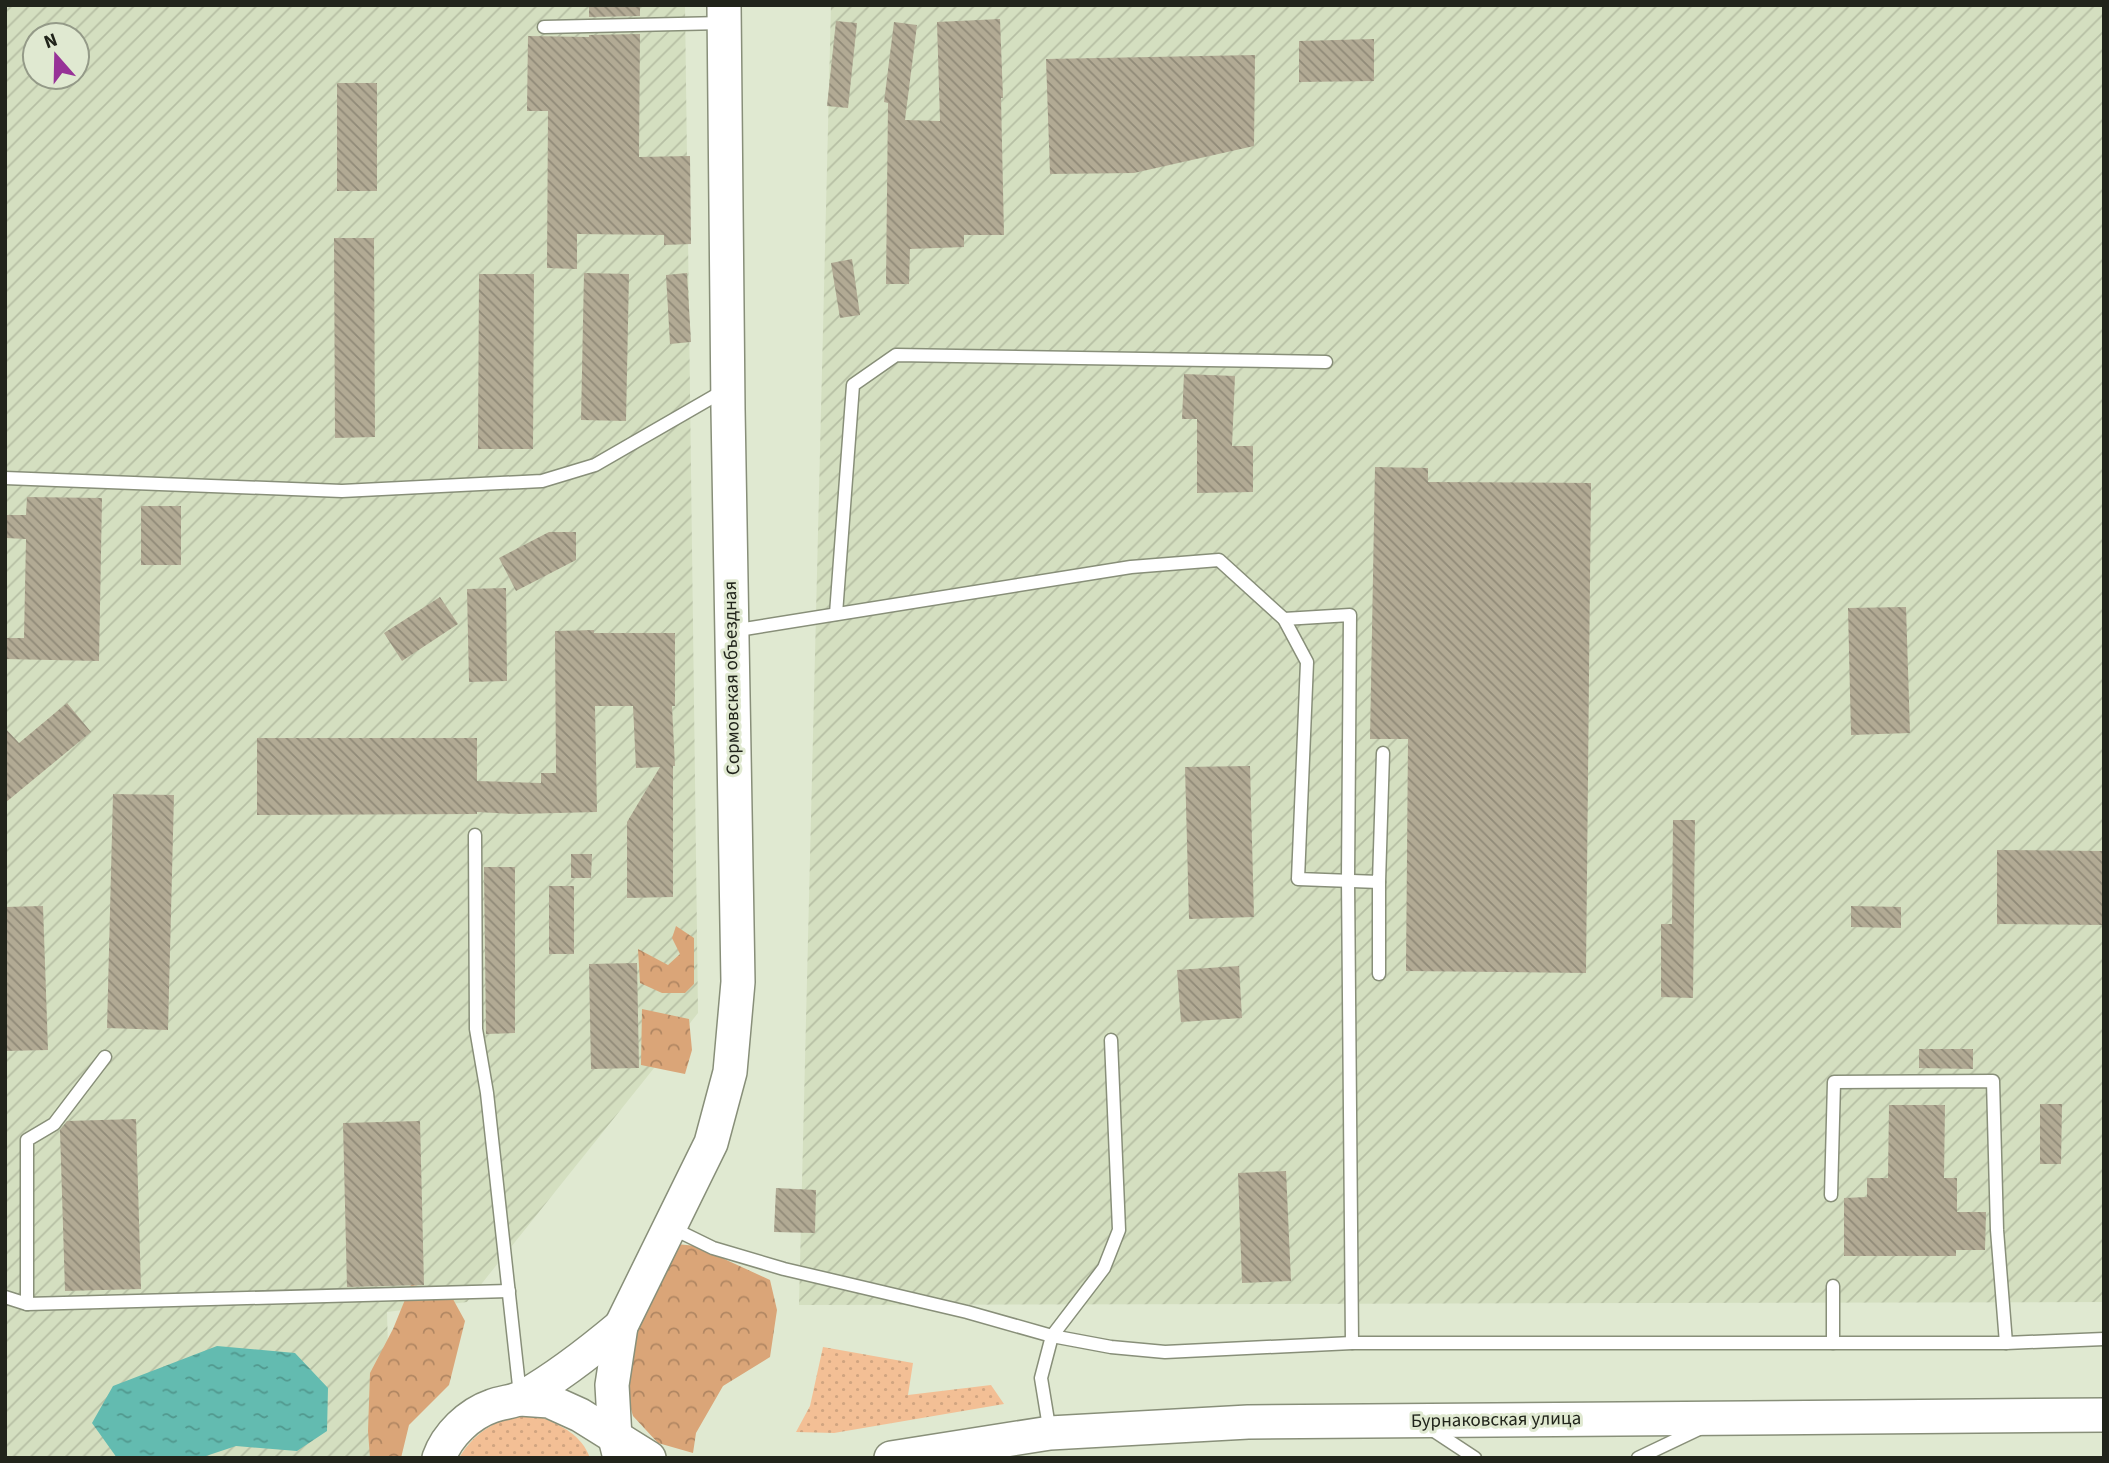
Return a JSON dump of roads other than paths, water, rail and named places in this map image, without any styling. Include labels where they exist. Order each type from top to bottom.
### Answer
[{"type":"street","name":"Сормовская объездная","points":[[621,1326],[711,1143],[730,1072],[738,982],[724,14]]},
{"type":"street","points":[[520,1399],[584,1356],[621,1326]]},
{"type":"street","points":[[618,1448],[612,1385],[621,1326]]},
{"type":"street","points":[[439,1458],[443,1448],[462,1423],[491,1406],[520,1399],[550,1401],[580,1415],[618,1448],[649,1458]]},
{"type":"street","name":"Бурнаковская улица","points":[[891,1458],[1050,1433],[1248,1422],[2104,1415]]},
{"type":"lane","points":[[544,27],[724,14]]},
{"type":"lane","points":[[836,614],[852,385],[896,355],[1326,362]]},
{"type":"lane","points":[[5,478],[342,491],[542,481],[595,465],[728,388]]},
{"type":"lane","points":[[732,631],[1131,567],[1219,561],[1284,619],[1307,662],[1298,879],[1379,882]]},
{"type":"lane","points":[[1284,619],[1350,615],[1348,880],[1352,1343]]},
{"type":"lane","points":[[1379,974],[1383,753]]},
{"type":"lane","points":[[475,835],[476,1029],[487,1093],[520,1399]]},
{"type":"lane","points":[[1050,1433],[1041,1378],[1052,1336],[1104,1268],[1119,1230],[1111,1040]]},
{"type":"lane","points":[[27,1304],[27,1140],[54,1124],[105,1057]]},
{"type":"lane","points":[[1831,1195],[1834,1082],[1993,1081],[1997,1230],[2006,1343]]},
{"type":"lane","points":[[669,1226],[713,1248],[784,1269],[967,1312],[1052,1336],[1111,1347],[1166,1352],[1352,1343],[2006,1343],[2104,1339]]},
{"type":"lane","points":[[1833,1286],[1833,1343]]},
{"type":"lane","points":[[5,1297],[27,1304],[509,1292]]},
{"type":"lane","points":[[1638,1458],[1724,1417]]},
{"type":"lane","points":[[1420,1421],[1475,1458]]},
{"type":"water","points":[[217,1346],[295,1353],[328,1388],[327,1431],[297,1451],[236,1446],[200,1458],[117,1458],[92,1423],[113,1386]]}]
